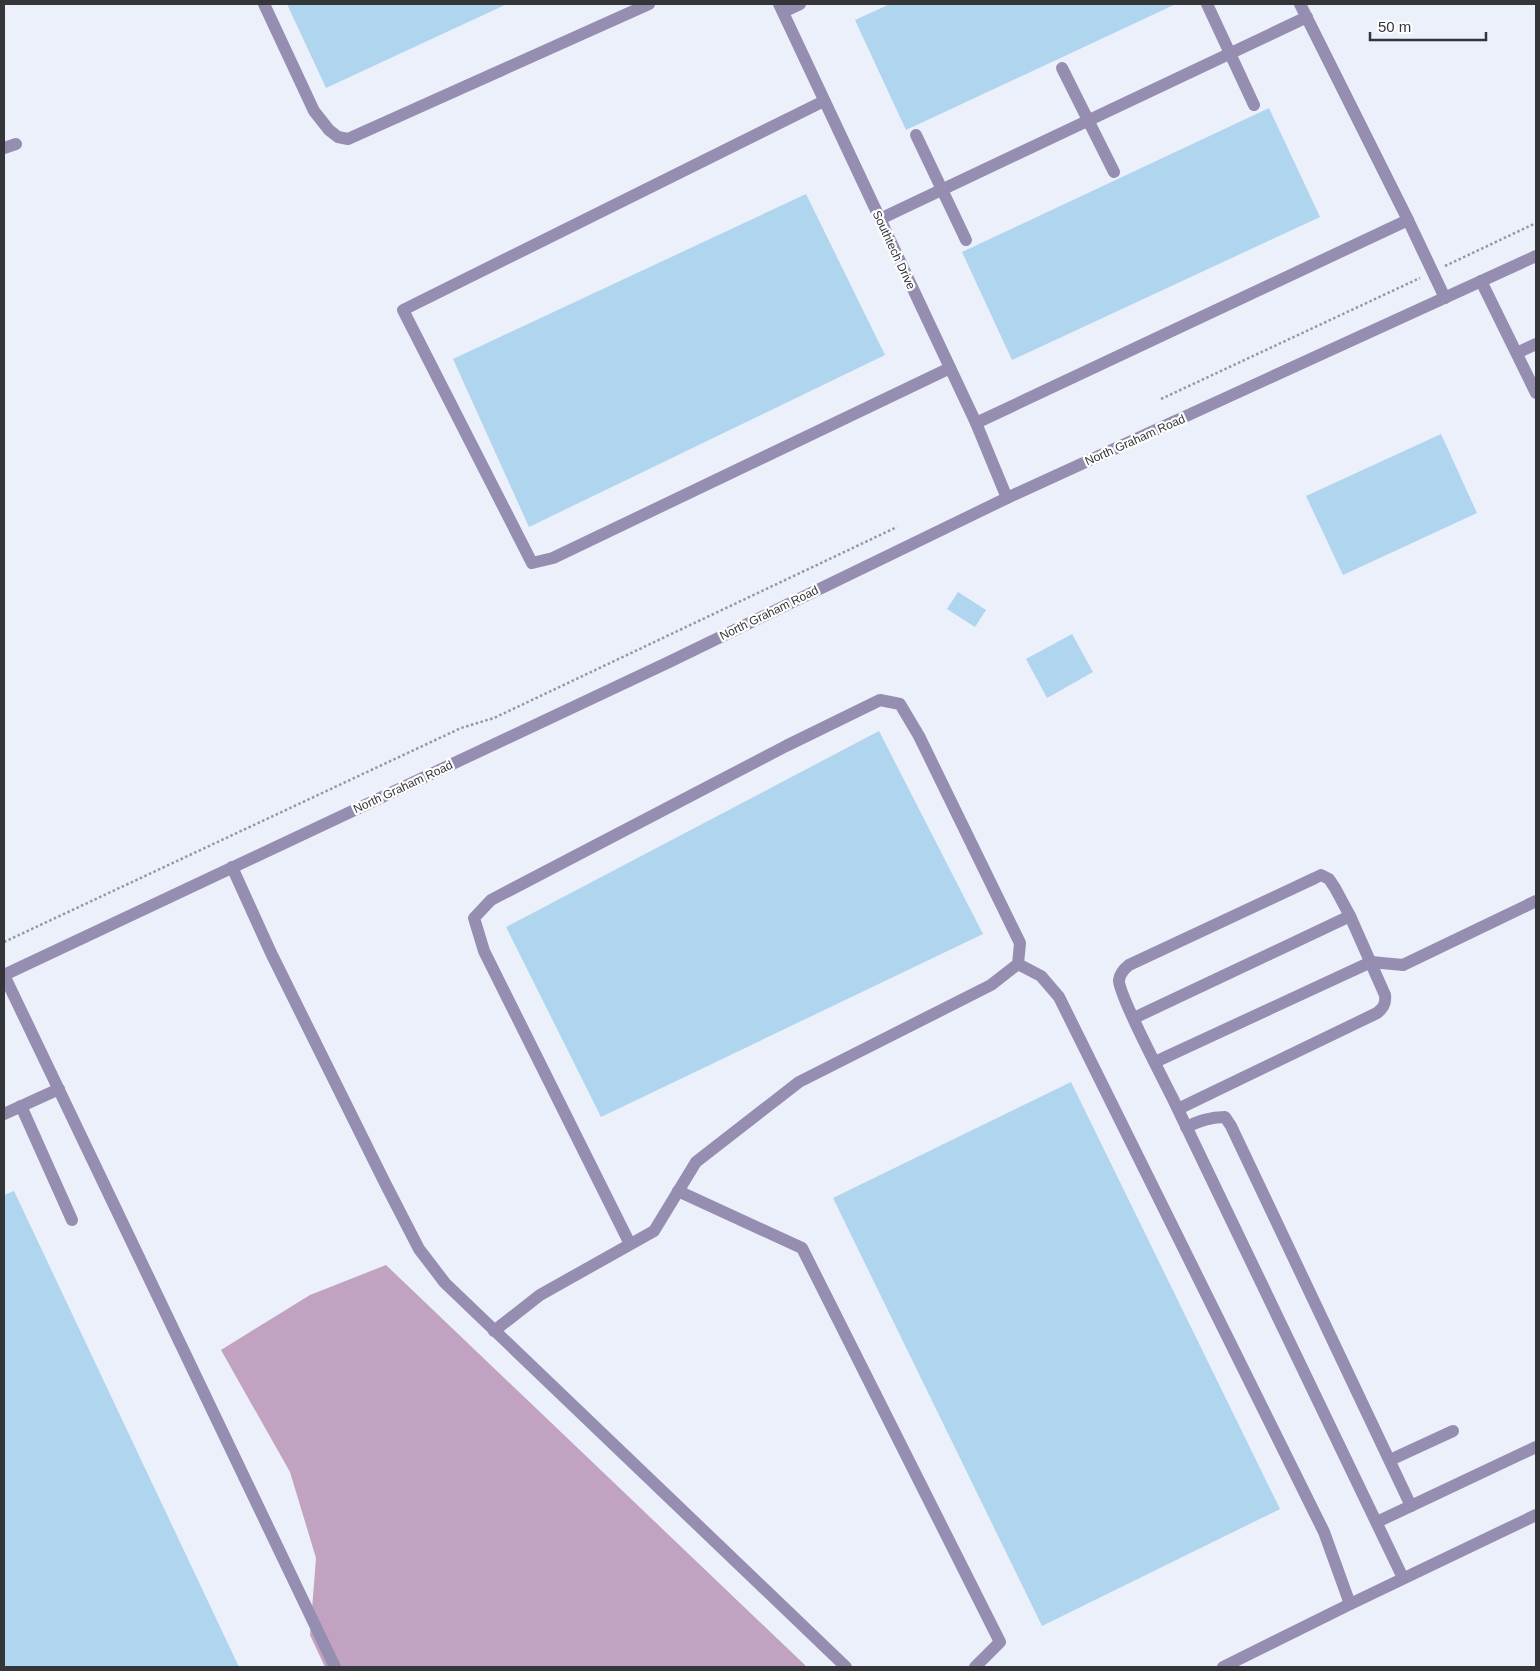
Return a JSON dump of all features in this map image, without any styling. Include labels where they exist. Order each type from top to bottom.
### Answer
[{"type":"street","points":[[264,4],[314,110],[329,130],[338,137],[348,139],[649,4]]},
{"type":"street","points":[[781,8],[800,4]]},
{"type":"street","points":[[1208,4],[1254,105]]},
{"type":"street","points":[[1300,4],[1445,298]]},
{"type":"street","name":"Southtech Drive","points":[[781,8],[976,423],[1007,498]]},
{"type":"street","points":[[880,219],[1307,17]]},
{"type":"street","points":[[1062,68],[1114,172]]},
{"type":"street","points":[[824,101],[402,310],[532,563],[553,558],[950,368]]},
{"type":"street","points":[[916,135],[966,240]]},
{"type":"street","points":[[976,423],[1408,220]]},
{"type":"street","name":"North Graham Road","points":[[4,975],[669,662],[1007,498],[1536,256]]},
{"type":"street","points":[[1482,281],[1536,393]]},
{"type":"street","points":[[1517,353],[1536,344]]},
{"type":"street","points":[[494,1330],[540,1295],[654,1231],[696,1162],[798,1082],[991,985],[1018,964],[1020,943],[919,736],[900,704],[880,700],[768,754],[491,900],[474,918],[484,951],[630,1244]]},
{"type":"street","points":[[232,867],[271,953],[420,1249],[445,1283],[846,1667]]},
{"type":"street","points":[[1178,1109],[1383,1008],[1386,995],[1350,916],[1329,879],[1321,875],[1129,965],[1123,970],[1119,979],[1120,988],[1134,1018],[1404,1578]]},
{"type":"street","points":[[1155,1062],[1371,962],[1403,965],[1536,901]]},
{"type":"street","points":[[1134,1018],[1350,916]]},
{"type":"street","points":[[1018,964],[1041,976],[1059,997],[1324,1532],[1350,1604]]},
{"type":"street","points":[[4,975],[335,1667]]},
{"type":"street","points":[[4,1114],[59,1088]]},
{"type":"street","points":[[21,1106],[72,1220]]},
{"type":"street","points":[[1186,1127],[1204,1119],[1218,1117],[1224,1117],[1231,1126],[1412,1506]]},
{"type":"street","points":[[678,1191],[802,1248],[1000,1642],[975,1667]]},
{"type":"street","points":[[1390,1460],[1454,1431]]},
{"type":"street","points":[[1377,1522],[1536,1447]]},
{"type":"street","points":[[1223,1667],[1536,1515]]},
{"type":"path","points":[[1161,399],[1536,223]]},
{"type":"path","points":[[4,942],[461,728],[494,718],[897,527]]},
{"type":"shaded area","points":[[386,1265],[807,1667],[325,1667],[310,1635],[316,1558],[290,1472],[221,1350],[310,1295]]},
{"type":"building","points":[[287,4],[507,4],[326,88]]},
{"type":"building","points":[[890,4],[1176,4],[906,130],[855,20]]},
{"type":"building","points":[[1269,108],[1320,217],[1012,360],[962,252]]},
{"type":"building","points":[[806,194],[885,355],[529,527],[453,359]]},
{"type":"building","points":[[1441,434],[1477,513],[1343,575],[1306,496]]},
{"type":"building","points":[[958,592],[986,610],[975,627],[947,609]]},
{"type":"building","points":[[1072,634],[1093,672],[1047,698],[1026,659]]},
{"type":"building","points":[[879,731],[983,934],[601,1117],[506,927]]},
{"type":"building","points":[[1071,1082],[1280,1509],[1042,1626],[833,1198]]},
{"type":"building","points":[[14,1191],[239,1667],[4,1667],[4,1195]]}]
